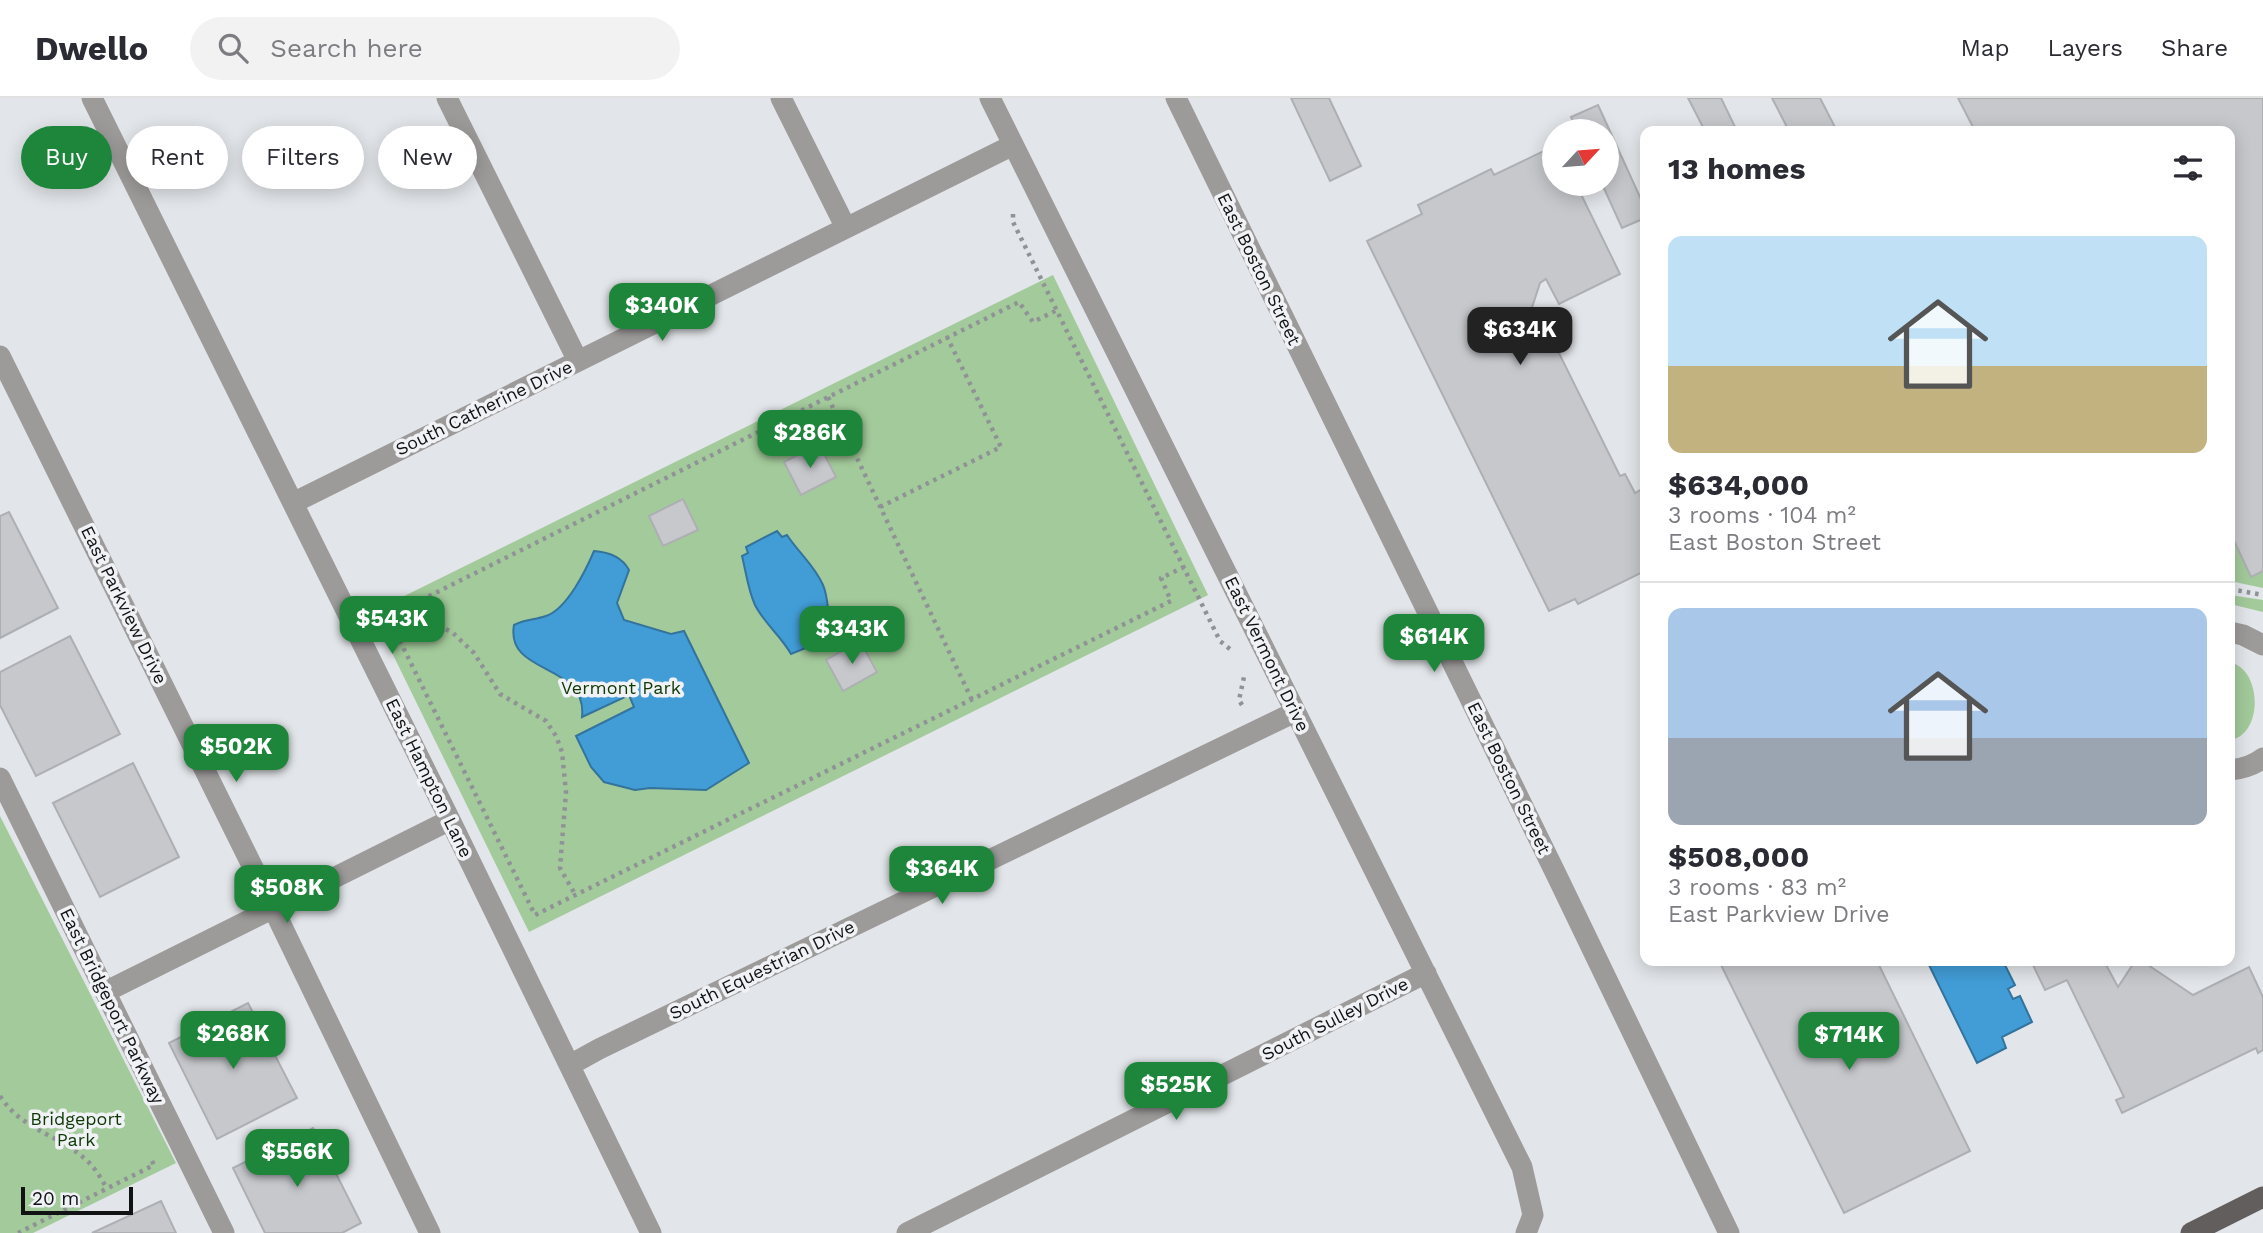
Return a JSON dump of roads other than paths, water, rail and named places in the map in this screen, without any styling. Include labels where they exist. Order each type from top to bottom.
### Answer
[{"type":"main road","points":[[2191,1233],[2263,1197]]},
{"type":"street","name":"East Hampton Lane","points":[[92,98],[450,820],[651,1233]]},
{"type":"street","points":[[446,98],[578,361]]},
{"type":"street","points":[[781,98],[846,228]]},
{"type":"street","name":"East Vermont Drive","points":[[990,98],[1522,1167],[1529,1224]]},
{"type":"street","name":"East Boston Street","points":[[1176,98],[1729,1233]]},
{"type":"street","name":"South Catherine Drive","points":[[293,503],[1013,145]]},
{"type":"street","name":"East Parkview Drive","points":[[0,356],[273,908],[430,1233]]},
{"type":"street","points":[[2235,633],[2263,645]]},
{"type":"street","name":"South Equestrian Drive","points":[[570,1065],[1295,712]]},
{"type":"street","points":[[2235,769],[2261,764]]},
{"type":"street","name":"East Bridgeport Parkway","points":[[0,778],[224,1233]]},
{"type":"street","points":[[105,992],[450,820]]},
{"type":"street","name":"South Sulley Drive","points":[[907,1233],[1426,973]]},
{"type":"water","points":[[777,531],[782,537],[787,535],[820,578],[825,590],[832,629],[828,632],[830,638],[791,654],[755,605],[742,556],[748,553],[746,547]]},
{"type":"water","points":[[594,551],[614,556],[629,570],[617,603],[624,620],[671,634],[684,631],[749,763],[706,790],[635,790],[604,782],[591,767],[576,736],[634,707],[629,695],[582,717],[580,699],[573,687],[561,677],[533,662],[522,653],[515,641],[514,625],[546,616],[561,606],[575,588]]},
{"type":"water","points":[[1929,966],[2006,966],[2015,985],[2008,989],[2013,999],[2020,996],[2032,1022],[2002,1037],[2006,1048],[1977,1063]]},
{"type":"park label","name":"Vermont Park","points":[[621,688]]},
{"type":"park label","name":"Bridgeport Park","points":[[76,1129]]}]
